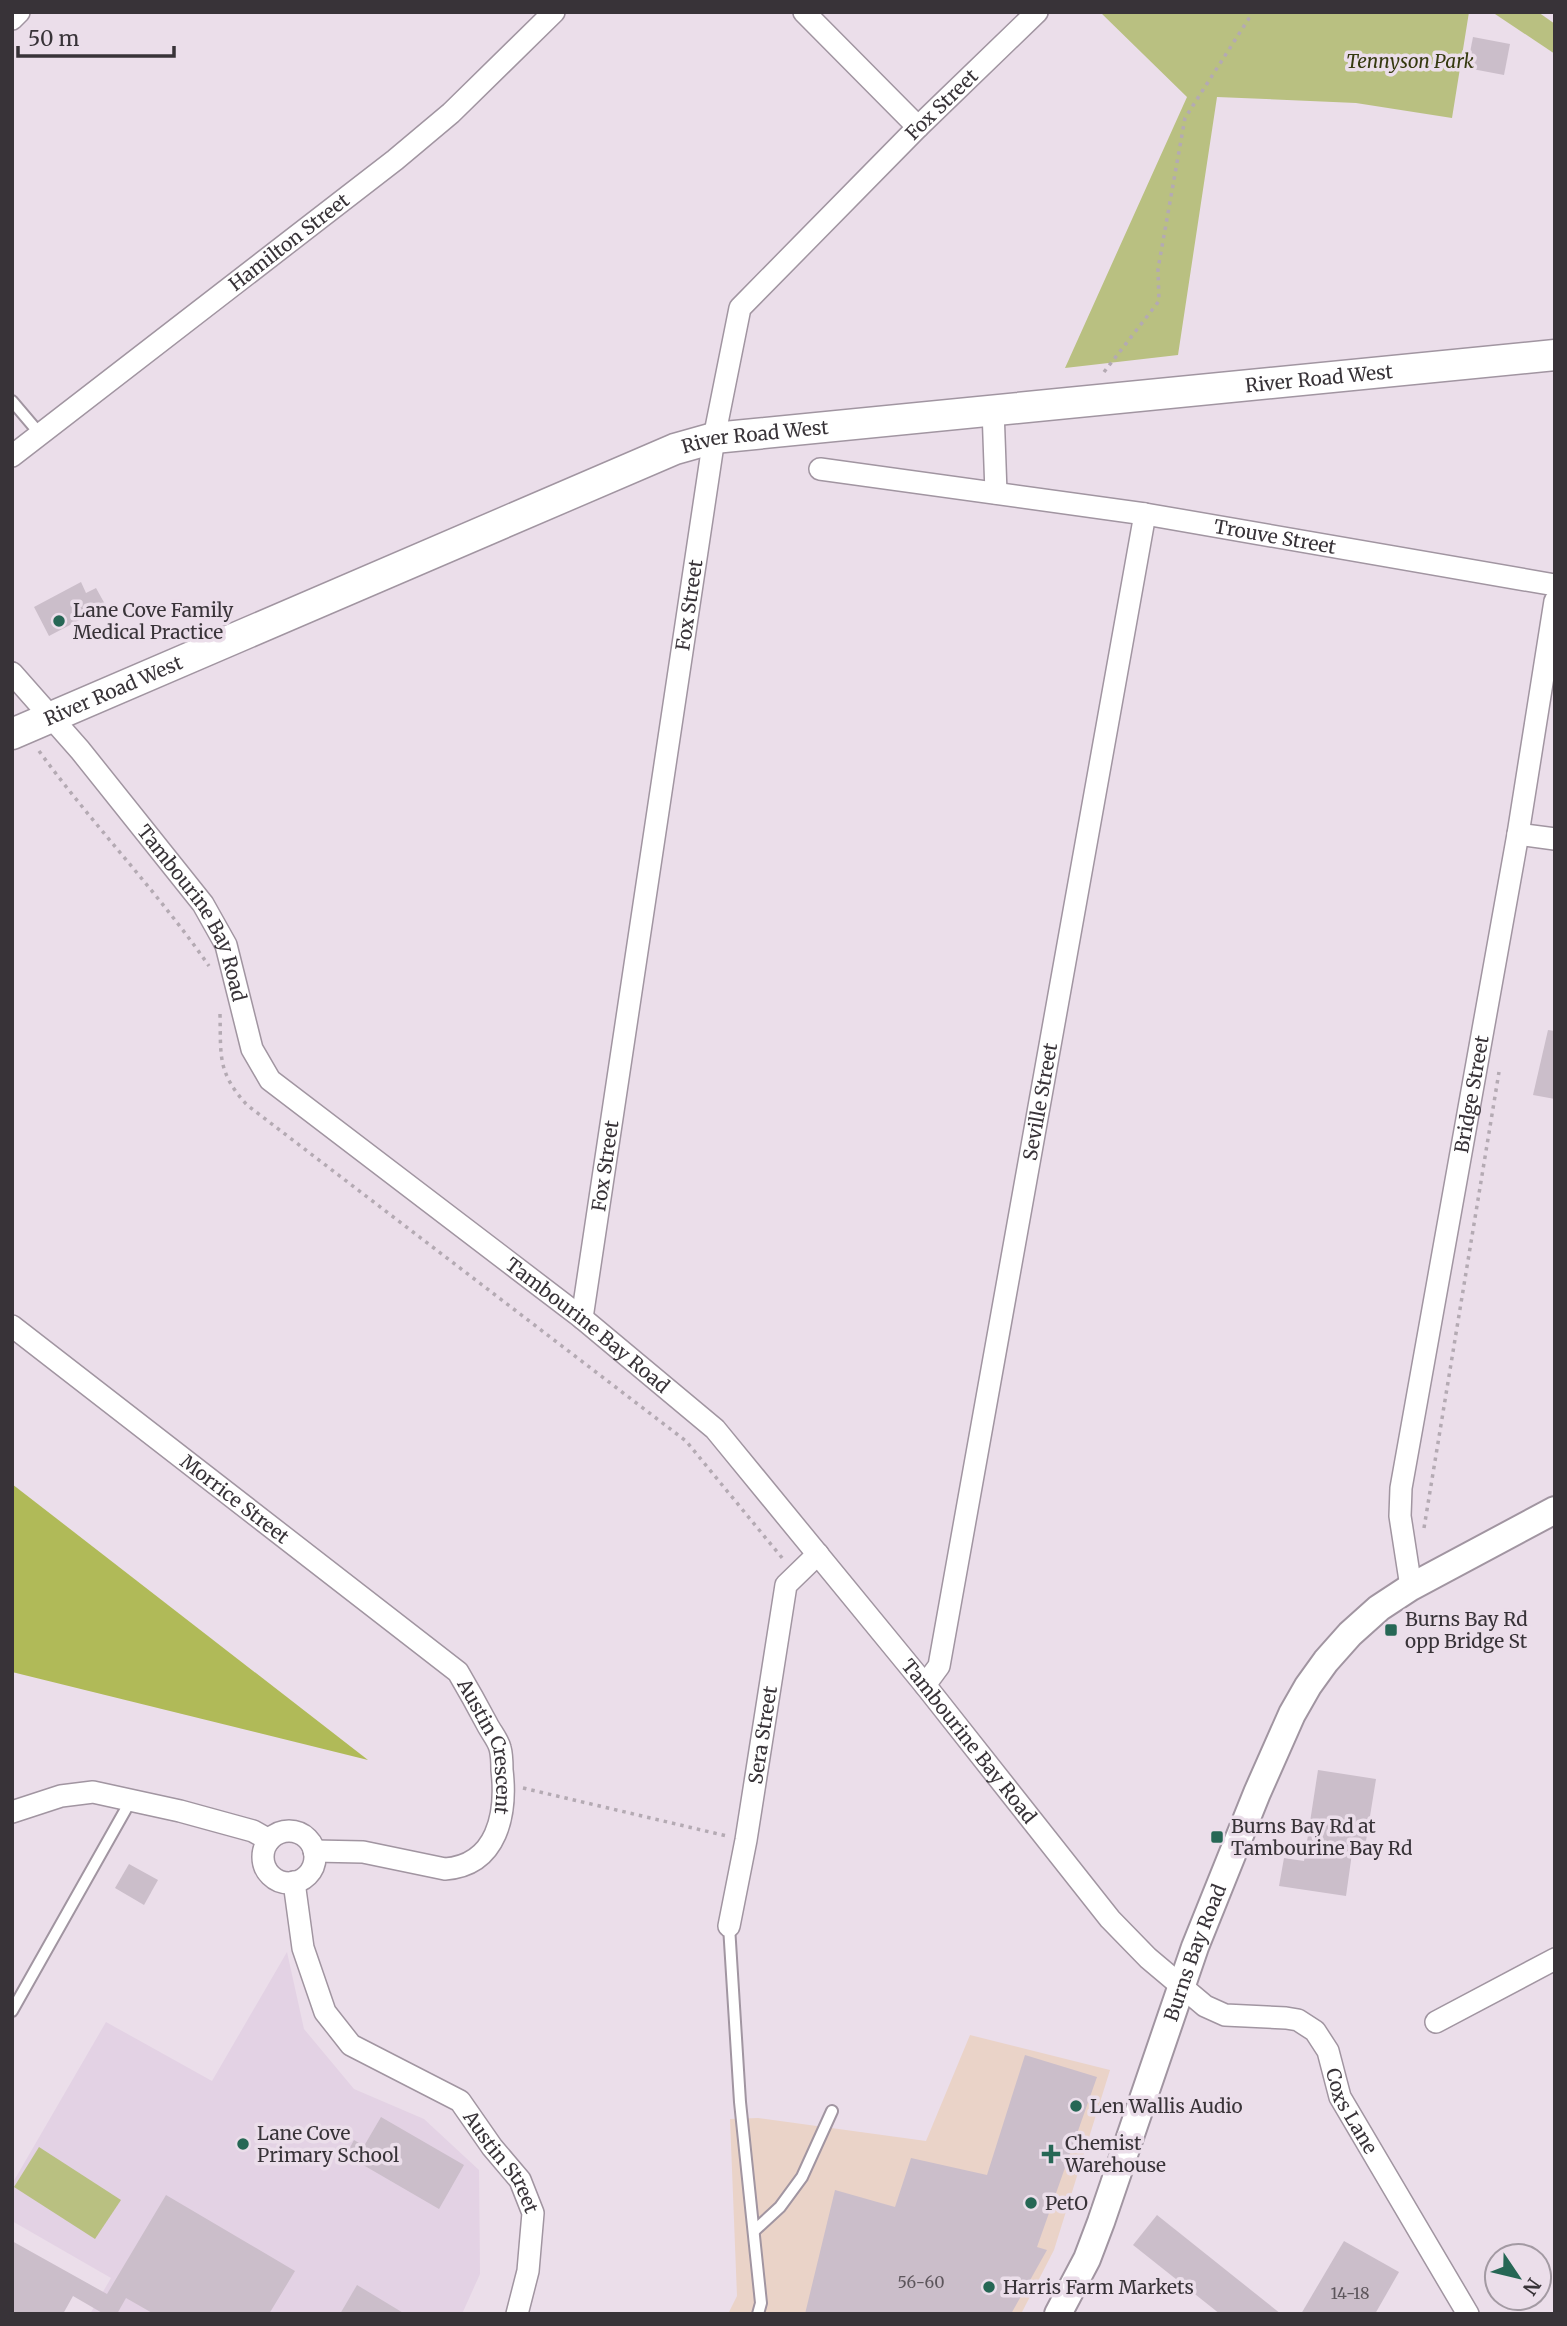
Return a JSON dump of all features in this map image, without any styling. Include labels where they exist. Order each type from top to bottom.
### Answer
[{"type":"main road","name":"River Road West","points":[[12,734],[675,449],[715,438],[1555,355]]},
{"type":"street","points":[[12,19],[19,12]]},
{"type":"street","name":"Hamilton Street","points":[[12,456],[395,160],[451,113],[554,12]]},
{"type":"street","points":[[804,12],[918,127]]},
{"type":"street","name":"Fox Street","points":[[582,1318],[715,438],[740,309],[918,127],[1037,12]]},
{"type":"street","points":[[993,409],[996,493]]},
{"type":"street","name":"Trouve Street","points":[[820,469],[1145,514],[1555,585]]},
{"type":"street","name":"Seville Street","points":[[925,1685],[939,1666],[1145,514]]},
{"type":"street","name":"Bridge Street","points":[[1411,1587],[1400,1516],[1401,1488],[1518,834],[1555,601]]},
{"type":"street","name":"Tambourine Bay Road","points":[[12,673],[177,870],[216,926],[232,963],[252,1049],[270,1080],[582,1318],[715,1429],[925,1685],[1110,1919],[1148,1958],[1181,1986]]},
{"type":"street","points":[[1518,834],[1555,839]]},
{"type":"street","name":"Morrice Street","points":[[12,1326],[458,1672]]},
{"type":"street","name":"Burns Bay Road","points":[[1058,2314],[1087,2259],[1181,1986],[1257,1793],[1300,1699],[1326,1661],[1364,1620],[1411,1587],[1555,1510]]},
{"type":"street","name":"Sera Street","points":[[729,1926],[746,1840],[786,1585],[818,1554]]},
{"type":"street","name":"Austin Crescent","points":[[314,1852],[363,1852],[445,1869],[456,1868],[483,1854],[499,1826],[504,1784],[500,1749],[458,1672]]},
{"type":"street","points":[[12,1812],[61,1796],[93,1792],[253,1831],[269,1840]]},
{"type":"street","points":[[291,1832],[306,1838],[314,1852],[312,1869],[304,1878],[294,1882],[278,1881],[266,1870],[263,1855],[269,1840],[275,1835],[291,1832]]},
{"type":"street","name":"Austin Street","points":[[294,1882],[303,1948],[325,2012],[351,2045],[460,2101],[492,2147],[520,2180],[533,2213],[528,2271],[517,2314]]},
{"type":"street","points":[[1436,2022],[1555,1959]]},
{"type":"street","name":"Coxs Lane","points":[[1181,1986],[1205,2006],[1225,2015],[1298,2020],[1315,2031],[1328,2051],[1340,2097],[1468,2314]]},
{"type":"lane","points":[[12,401],[40,434]]},
{"type":"lane","points":[[12,2011],[131,1800]]},
{"type":"lane","points":[[729,1926],[740,2102],[761,2303],[758,2314]]},
{"type":"lane","points":[[754,2231],[780,2207],[802,2177],[832,2111]]},
{"type":"path","points":[[1104,372],[1159,301],[1158,269],[1185,117],[1253,12]]},
{"type":"path","points":[[1423,1534],[1500,1065]]},
{"type":"path","points":[[504,1784],[746,1840]]},
{"type":"shaded area","name":"Lane Cove Primary School","points":[[287,1952],[304,2029],[354,2089],[424,2119],[479,2170],[480,2274],[462,2314],[90,2314],[111,2278],[12,2221],[12,2184],[106,2022],[212,2081]]},
{"type":"shaded area","points":[[970,2035],[1110,2070],[1054,2250],[1021,2314],[728,2314],[737,2296],[730,2119],[758,2118],[926,2141]]},
{"type":"green space","name":"Tennyson Park","points":[[1100,12],[1469,12],[1452,118],[1356,103],[1217,97],[1178,355],[1065,368],[1187,97]]},
{"type":"green space","name":"Tennyson Park","points":[[1492,12],[1538,12],[1555,24],[1555,54]]},
{"type":"green space","points":[[12,1484],[368,1760],[12,1672]]},
{"type":"green space","points":[[39,2147],[121,2200],[95,2239],[14,2187]]},
{"type":"building","points":[[1473,37],[1510,44],[1504,75],[1467,68]]},
{"type":"building","name":"Lane Cove Family Medical Practice","points":[[81,582],[86,593],[96,588],[106,606],[49,636],[34,607]]},
{"type":"building","points":[[1548,1030],[1555,1031],[1555,1099],[1533,1095]]},
{"type":"building","points":[[1318,1770],[1376,1779],[1366,1841],[1354,1839],[1346,1896],[1279,1886],[1284,1858],[1304,1861]]},
{"type":"building","points":[[129,1864],[158,1880],[144,1905],[115,1888]]},
{"type":"building","points":[[1025,2055],[1097,2077],[1037,2247],[1047,2250],[1011,2314],[805,2314],[835,2190],[895,2207],[911,2158],[987,2175]]},
{"type":"building","points":[[381,2117],[464,2165],[439,2209],[346,2155],[354,2140],[364,2146]]},
{"type":"building","points":[[166,2195],[295,2271],[269,2314],[154,2314],[126,2298],[117,2314],[104,2314],[73,2296],[63,2314],[12,2314],[12,2241],[107,2294]]},
{"type":"building","points":[[1157,2215],[1281,2314],[1220,2314],[1133,2245]]},
{"type":"building","points":[[1344,2241],[1399,2272],[1375,2314],[1301,2314]]},
{"type":"building","points":[[357,2285],[405,2314],[340,2314]]},
{"type":"place","name":"Lane Cove Family Medical Practice","points":[[59,621]]},
{"type":"place","name":"Burns Bay Rd opp Bridge St","points":[[1391,1630]]},
{"type":"place","name":"Burns Bay Rd at Tambourine Bay Rd","points":[[1217,1837]]},
{"type":"place","name":"Len Wallis Audio","points":[[1076,2106]]},
{"type":"place","name":"Lane Cove Primary School","points":[[243,2144]]},
{"type":"place","name":"Chemist Warehouse","points":[[1051,2154]]},
{"type":"place","name":"PetO","points":[[1031,2203]]},
{"type":"place","name":"Harris Farm Markets","points":[[989,2287]]}]
